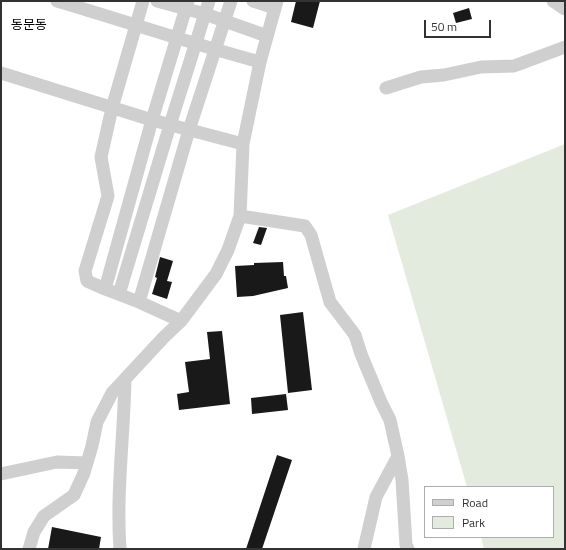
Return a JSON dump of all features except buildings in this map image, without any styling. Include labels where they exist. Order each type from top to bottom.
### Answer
[{"type":"street","points":[[57,1],[195,44],[260,62]]},
{"type":"street","points":[[143,1],[112,108],[101,157],[108,196],[86,271],[88,281],[105,290],[119,294],[181,320]]},
{"type":"street","points":[[157,1],[187,5],[205,14],[267,36]]},
{"type":"street","points":[[119,294],[209,1]]},
{"type":"street","points":[[139,302],[189,130],[231,1]]},
{"type":"street","points":[[29,549],[34,532],[44,516],[74,495],[92,446],[97,422],[112,393],[181,320],[216,274],[228,250],[240,216],[243,144],[260,62],[276,5],[253,1]]},
{"type":"street","points":[[553,1],[565,9]]},
{"type":"street","points":[[105,290],[152,120],[187,5]]},
{"type":"street","points":[[386,88],[421,77],[444,75],[481,67],[514,66],[565,47]]},
{"type":"street","points":[[1,73],[152,120],[243,144]]},
{"type":"street","points":[[240,216],[306,226],[311,235],[330,302],[355,335],[361,354],[390,420],[402,480],[406,545],[408,549]]},
{"type":"street","points":[[120,549],[121,448],[124,418],[125,379]]},
{"type":"street","points":[[364,549],[376,497],[398,456]]},
{"type":"street","points":[[1,474],[57,462],[86,464]]},
{"type":"green space","points":[[565,144],[565,549],[484,549],[481,538],[554,538],[554,486],[467,486],[388,215]]},
{"type":"district","name":"동문동","points":[[29,26]]}]
